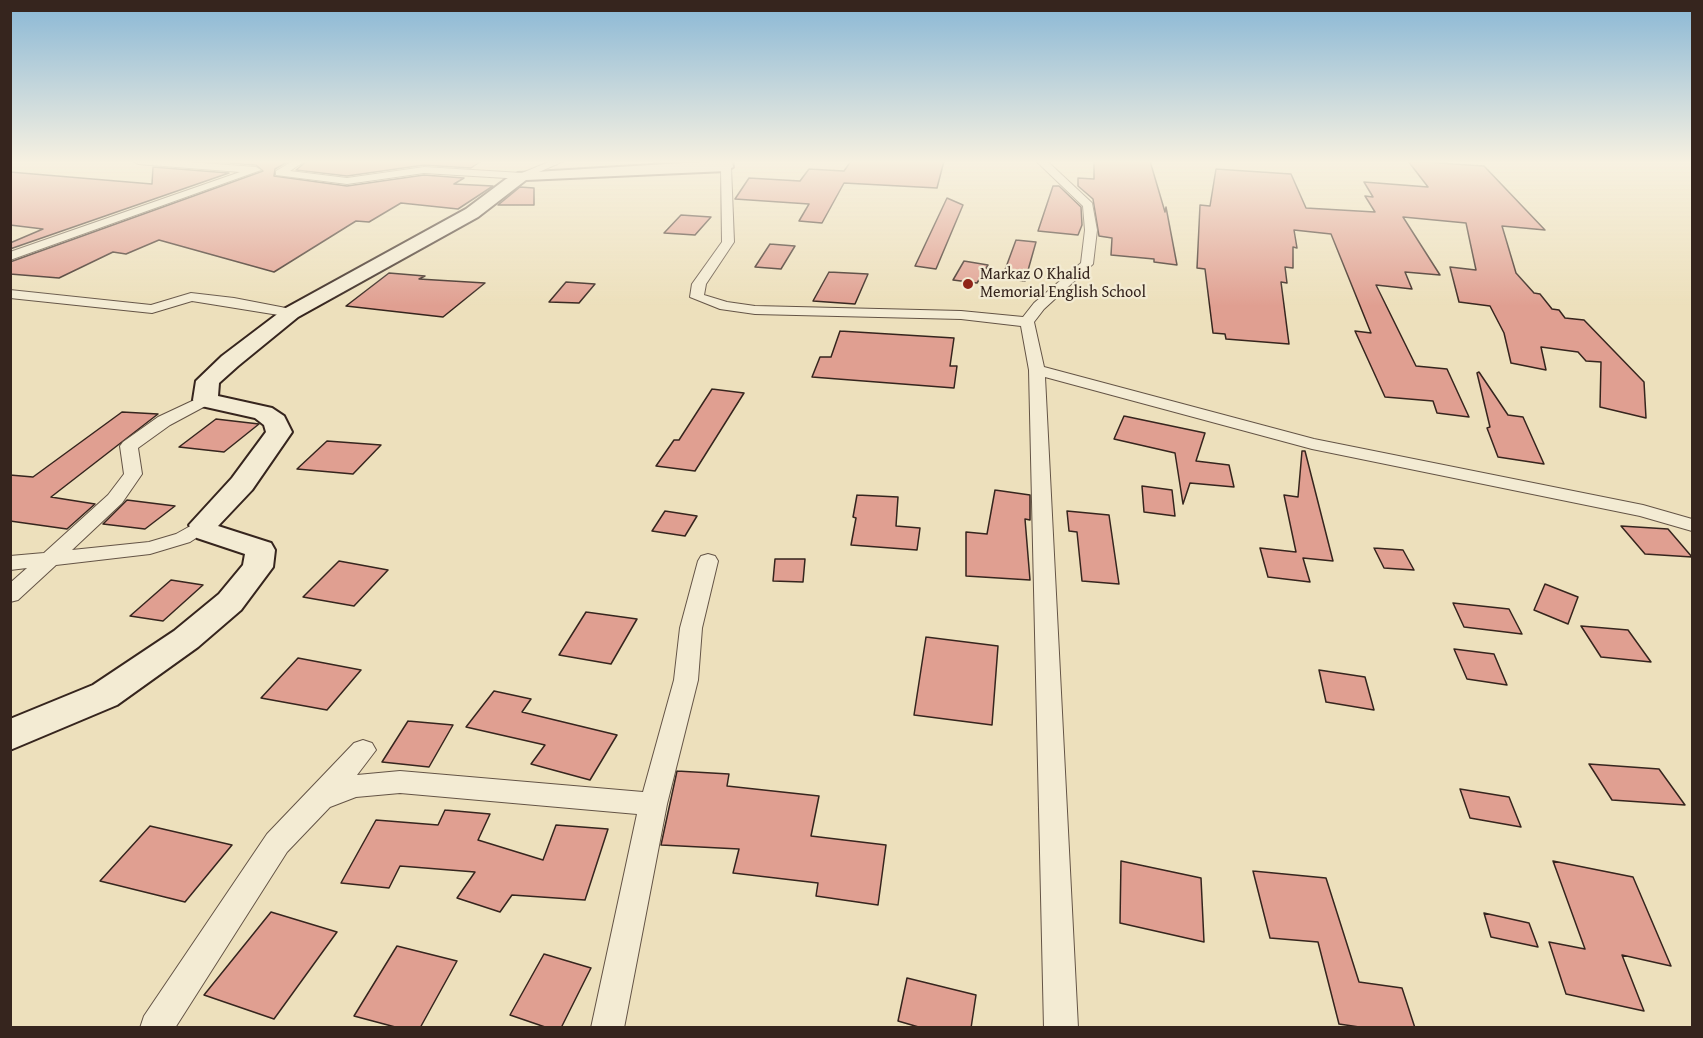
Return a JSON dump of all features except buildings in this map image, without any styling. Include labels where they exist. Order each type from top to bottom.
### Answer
[{"type":"main road","points":[[10,735],[105,695],[186,639],[230,602],[258,567],[260,550],[245,543],[207,532],[203,525],[242,483],[279,432],[275,421],[263,413],[205,400],[208,381],[291,313],[400,255],[476,209]]},
{"type":"street","points":[[10,256],[143,209]]},
{"type":"street","points":[[727,209],[728,242],[699,284],[697,297],[724,306],[755,310],[961,315],[1027,322]]},
{"type":"street","points":[[1061,1028],[1037,370],[1027,322],[1039,306],[1087,264],[1091,230],[1089,209]]},
{"type":"street","points":[[10,294],[152,309],[191,297],[234,302],[291,313]]},
{"type":"street","points":[[1037,370],[1312,444],[1632,509],[1692,525]]},
{"type":"street","points":[[10,595],[116,499],[133,474],[129,446],[164,421],[205,400]]},
{"type":"street","points":[[10,563],[150,548],[183,538],[203,525]]},
{"type":"street","points":[[607,1028],[653,804],[686,680],[691,628],[708,561]]},
{"type":"street","points":[[156,1028],[277,843],[363,750]]},
{"type":"street","points":[[295,824],[320,799],[355,786],[400,782],[653,804]]},
{"type":"place","name":"Markaz O Khalid Memorial English School","points":[[968,284]]}]
